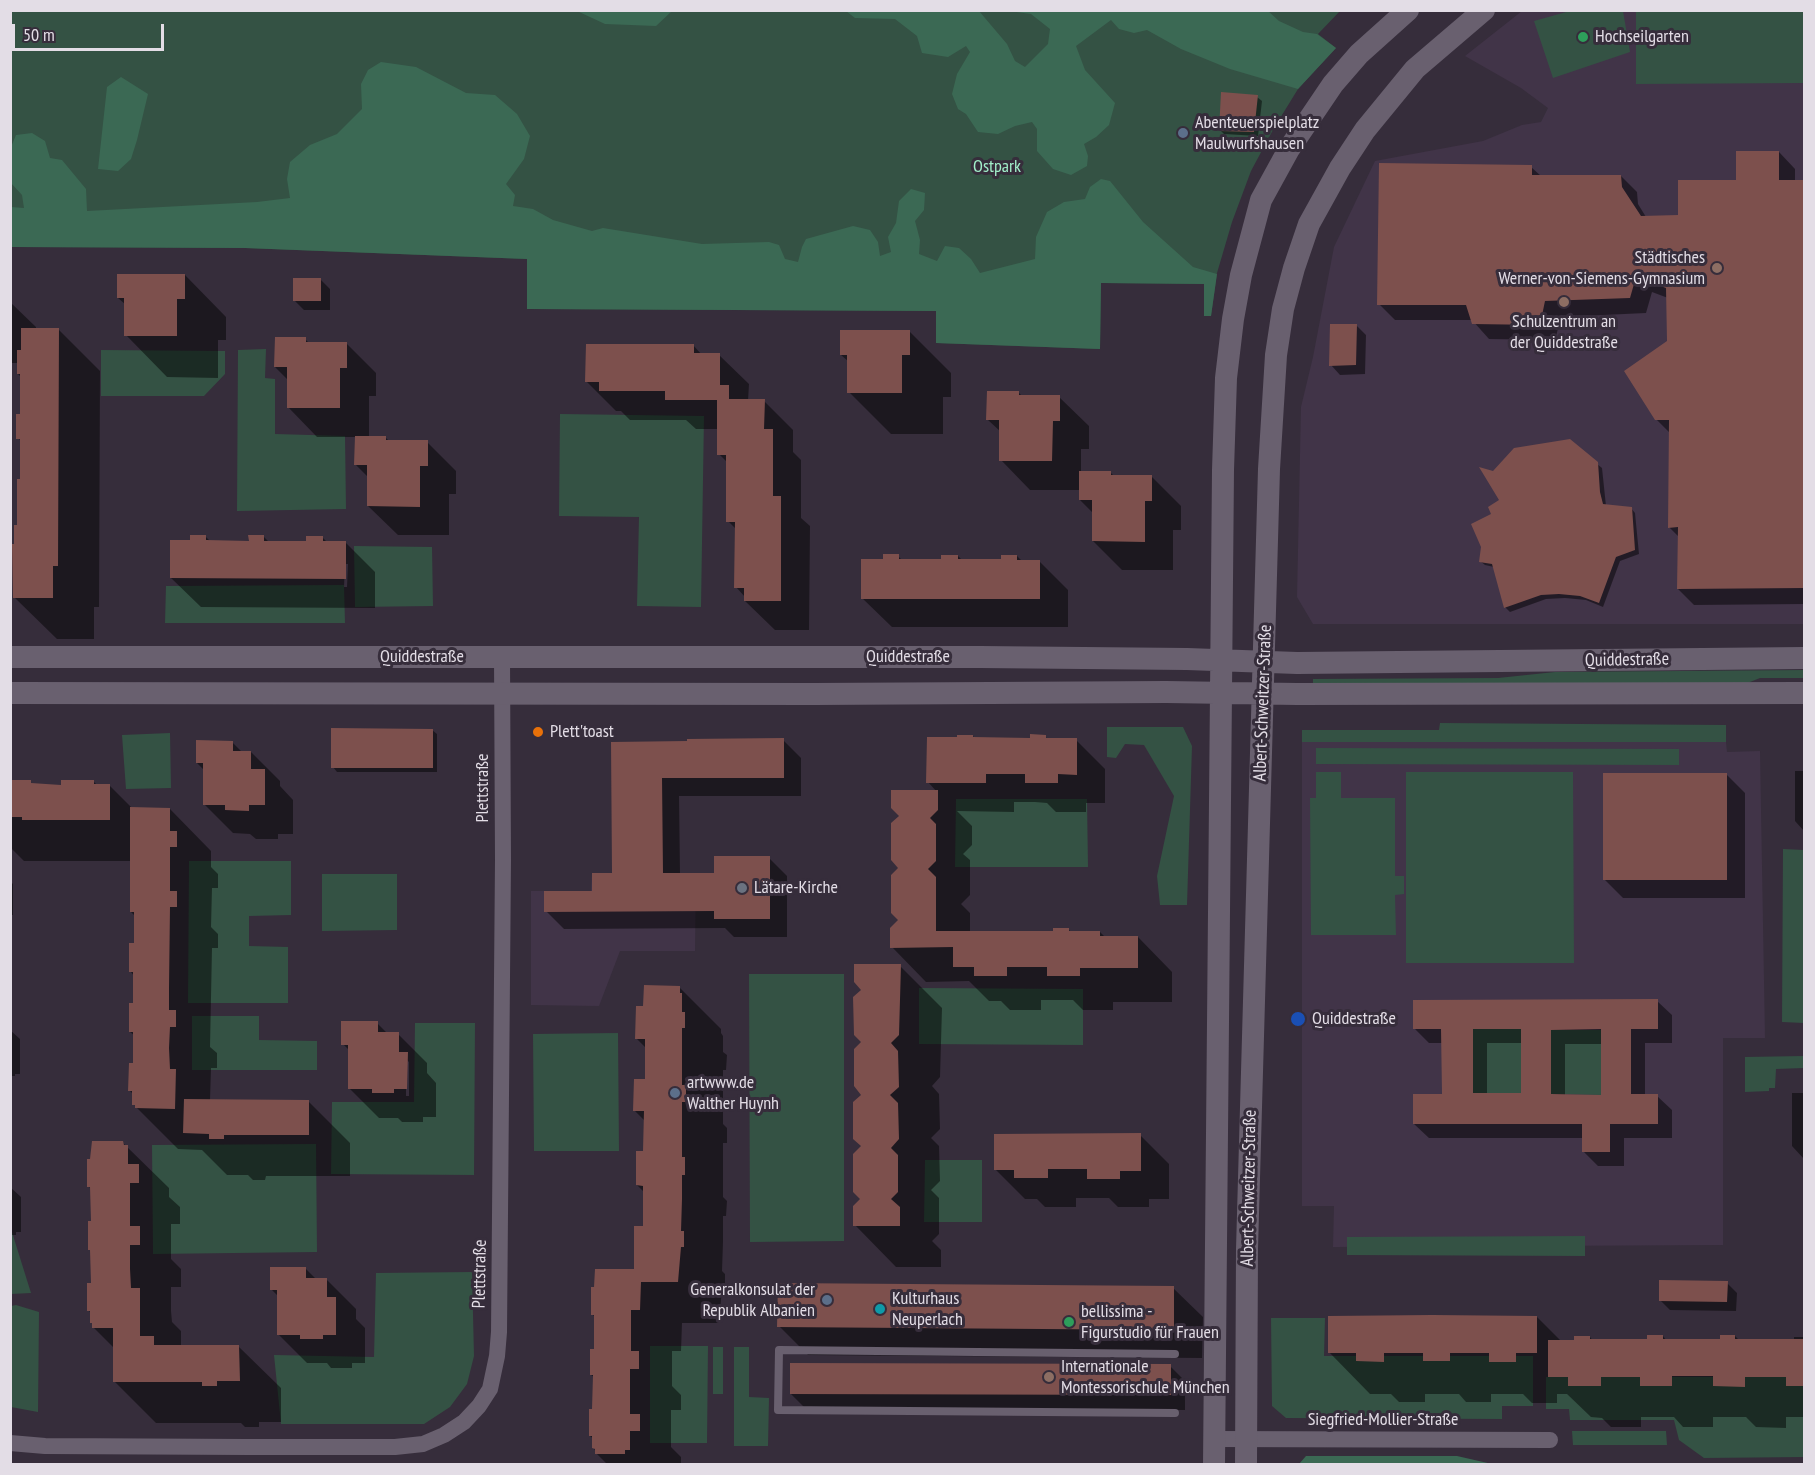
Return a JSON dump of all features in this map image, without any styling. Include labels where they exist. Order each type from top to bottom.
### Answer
[{"type":"main road","name":"Albert-Schweitzer-Straße","points":[[1214,1464],[1223,470],[1226,378],[1241,274],[1261,200],[1289,149],[1333,84],[1359,54],[1408,10]]},
{"type":"main road","name":"Albert-Schweitzer-Straße","points":[[1246,1464],[1247,1249],[1269,468],[1276,355],[1283,309],[1294,268],[1310,224],[1340,168],[1365,130],[1415,69],[1484,10]]},
{"type":"main road","name":"Quiddestraße","points":[[10,657],[992,657],[1264,662],[1804,658]]},
{"type":"main road","name":"Quiddestraße","points":[[10,693],[1804,693]]},
{"type":"street","name":"Plettstraße","points":[[10,1443],[86,1446],[395,1447],[423,1444],[444,1435],[464,1422],[479,1406],[490,1389],[499,1332],[502,657]]},
{"type":"street","name":"Siegfried-Mollier-Straße","points":[[1214,1439],[1550,1440]]},
{"type":"lane","points":[[1174,1413],[778,1410],[778,1389],[779,1350],[1175,1354]]},
{"type":"shaded area","name":"Schulzentrum an der Quiddestraße","points":[[1522,11],[1804,11],[1804,624],[1313,624],[1297,597],[1301,407],[1334,247],[1375,161],[1483,141],[1522,125],[1541,122],[1548,108],[1521,88],[1465,56]]},
{"type":"shaded area","points":[[1302,742],[1726,742],[1727,752],[1760,751],[1765,1038],[1723,1038],[1723,1245],[1333,1247],[1334,1206],[1302,1206]]},
{"type":"shaded area","points":[[592,873],[696,873],[695,951],[620,951],[599,1006],[531,1005],[531,891],[591,891]]},
{"type":"green space","name":"Ostpark","points":[[10,11],[1340,11],[1318,34],[1336,48],[1298,89],[1251,171],[1232,222],[1217,273],[1211,316],[1204,316],[1204,284],[1101,283],[1100,349],[936,343],[936,311],[527,309],[527,259],[245,248],[11,247]]},
{"type":"green space","points":[[577,11],[672,11],[656,26],[605,24]]},
{"type":"green space","points":[[846,11],[979,11],[1007,44],[1015,61],[1025,67],[1048,44],[1050,29],[1031,14],[1009,11],[1268,11],[1279,21],[1303,32],[1317,34],[1336,48],[1298,89],[1230,69],[1181,49],[1147,30],[1134,33],[1119,29],[1111,20],[1076,46],[1085,70],[1115,103],[1109,125],[1084,144],[1088,156],[1087,166],[1071,175],[1053,169],[1037,151],[1037,129],[1032,122],[1015,126],[998,134],[978,132],[966,114],[958,109],[952,94],[957,74],[970,52],[966,46],[948,57],[922,53],[917,36],[895,19],[855,18]]},
{"type":"green space","name":"Hochseilgarten","points":[[1570,11],[1623,11],[1630,52],[1553,78],[1534,21]]},
{"type":"green space","points":[[1636,11],[1804,11],[1804,83],[1636,84]]},
{"type":"green space","points":[[381,62],[416,67],[466,93],[495,95],[517,114],[530,136],[524,159],[506,184],[515,195],[513,206],[533,209],[553,220],[592,231],[603,228],[702,244],[769,242],[779,245],[785,259],[798,262],[806,239],[853,226],[870,230],[878,242],[880,256],[891,252],[888,237],[896,223],[899,201],[911,189],[925,193],[924,210],[915,221],[920,240],[919,254],[937,261],[945,246],[959,248],[971,259],[980,273],[1035,259],[1036,237],[1047,212],[1064,202],[1085,199],[1090,187],[1101,179],[1110,181],[1143,222],[1193,267],[1217,274],[1211,316],[1204,316],[1204,284],[1101,283],[1100,349],[936,343],[936,311],[527,309],[527,259],[245,248],[11,247],[11,207],[24,208],[22,195],[11,183],[11,147],[16,135],[32,133],[45,141],[50,158],[62,160],[86,189],[87,211],[257,202],[290,198],[287,179],[290,162],[310,145],[337,134],[362,109],[361,84],[368,70]]},
{"type":"green space","points":[[121,77],[148,94],[137,140],[131,159],[118,171],[98,169],[107,87]]},
{"type":"green space","points":[[266,349],[265,378],[275,379],[275,434],[345,436],[346,509],[237,511],[238,350]]},
{"type":"green space","points":[[101,350],[225,351],[225,374],[204,396],[101,396]]},
{"type":"green space","points":[[560,414],[704,416],[701,607],[637,606],[639,517],[559,516]]},
{"type":"green space","points":[[354,546],[432,547],[433,606],[355,607]]},
{"type":"green space","points":[[344,585],[345,623],[165,623],[166,586]]},
{"type":"green space","points":[[1804,670],[1804,678],[1760,678],[1735,688],[1313,687],[1313,679],[1498,678],[1555,672]]},
{"type":"green space","points":[[1440,723],[1726,725],[1726,742],[1302,742],[1302,730],[1439,730]]},
{"type":"green space","points":[[1107,727],[1183,727],[1192,746],[1187,905],[1160,905],[1157,876],[1174,796],[1144,745],[1125,744],[1116,758],[1107,757]]},
{"type":"green space","points":[[170,733],[171,788],[126,789],[122,735]]},
{"type":"green space","points":[[1316,748],[1679,749],[1679,765],[1316,764]]},
{"type":"green space","points":[[1316,772],[1341,772],[1341,798],[1395,798],[1395,876],[1404,876],[1404,894],[1395,895],[1396,935],[1311,935],[1310,798],[1316,798]]},
{"type":"green space","points":[[1406,772],[1573,772],[1574,963],[1406,963]]},
{"type":"green space","points":[[956,799],[1087,799],[1088,867],[955,867]]},
{"type":"green space","points":[[1783,849],[1804,850],[1804,1023],[1782,1022]]},
{"type":"green space","points":[[189,861],[291,861],[291,915],[249,916],[249,946],[288,947],[288,1003],[188,1003]]},
{"type":"green space","points":[[322,874],[397,874],[397,930],[322,931]]},
{"type":"green space","points":[[749,974],[844,974],[844,1241],[750,1242]]},
{"type":"green space","points":[[919,988],[1083,989],[1083,1045],[919,1044]]},
{"type":"green space","points":[[192,1016],[259,1016],[259,1040],[317,1041],[317,1070],[192,1070]]},
{"type":"green space","points":[[415,1023],[475,1023],[474,1175],[331,1174],[332,1102],[414,1102]]},
{"type":"green space","points":[[1473,1029],[1521,1029],[1521,1093],[1473,1093]]},
{"type":"green space","points":[[1551,1030],[1601,1030],[1601,1095],[1551,1094]]},
{"type":"green space","points":[[618,1033],[619,1151],[534,1151],[533,1034]]},
{"type":"green space","points":[[1804,1056],[1804,1068],[1776,1069],[1775,1088],[1769,1088],[1769,1091],[1745,1092],[1745,1057]]},
{"type":"green space","points":[[316,1144],[317,1252],[153,1254],[152,1145]]},
{"type":"green space","points":[[925,1160],[982,1160],[982,1222],[924,1222]]},
{"type":"green space","points":[[11,1229],[31,1293],[11,1294]]},
{"type":"green space","points":[[1585,1236],[1585,1256],[1347,1255],[1347,1237]]},
{"type":"green space","points":[[472,1272],[474,1356],[467,1384],[450,1407],[424,1424],[281,1424],[274,1355],[374,1357],[376,1273]]},
{"type":"green space","points":[[16,1305],[39,1312],[38,1412],[11,1407],[11,1306]]},
{"type":"green space","points":[[1271,1318],[1325,1318],[1324,1356],[1533,1356],[1533,1406],[1502,1406],[1502,1419],[1286,1418],[1272,1406]]},
{"type":"green space","points":[[650,1346],[708,1346],[707,1443],[650,1443]]},
{"type":"green space","points":[[713,1347],[723,1347],[723,1394],[713,1394]]},
{"type":"green space","points":[[734,1347],[749,1347],[749,1397],[769,1398],[768,1446],[734,1446]]},
{"type":"green space","points":[[1546,1377],[1804,1377],[1804,1457],[1704,1458],[1679,1440],[1674,1420],[1570,1420],[1569,1409],[1546,1409]]},
{"type":"green space","points":[[1572,1431],[1666,1431],[1667,1445],[1573,1445]]},
{"type":"green space","points":[[1306,1456],[1457,1456],[1492,1464],[1299,1464]]},
{"type":"building","points":[[1221,92],[1258,95],[1254,132],[1219,131]]},
{"type":"building","points":[[1736,151],[1779,151],[1779,180],[1804,180],[1804,588],[1677,589],[1678,527],[1668,528],[1669,420],[1655,420],[1624,371],[1667,341],[1666,288],[1636,277],[1630,298],[1545,301],[1540,325],[1472,324],[1466,305],[1377,305],[1379,163],[1532,165],[1532,175],[1621,175],[1622,187],[1641,216],[1678,215],[1678,180],[1736,180]]},
{"type":"building","points":[[117,274],[185,274],[185,299],[177,299],[177,336],[124,336],[124,298],[117,298]]},
{"type":"building","points":[[293,278],[321,278],[321,301],[293,301]]},
{"type":"building","points":[[1330,324],[1357,324],[1356,365],[1329,366]]},
{"type":"building","points":[[21,328],[59,328],[58,566],[53,566],[53,598],[13,598],[12,544],[14,544],[14,525],[17,525],[17,479],[20,479],[20,439],[16,439],[16,414],[20,414],[20,374],[17,374],[17,350],[21,350]]},
{"type":"building","points":[[840,330],[910,330],[910,355],[902,355],[902,393],[847,393],[847,355],[840,355]]},
{"type":"building","points":[[275,337],[306,337],[306,342],[347,342],[347,368],[340,368],[340,408],[287,408],[287,367],[274,367]]},
{"type":"building","points":[[586,344],[694,344],[694,353],[720,353],[720,385],[729,385],[729,399],[765,399],[764,429],[773,429],[773,496],[781,496],[781,601],[744,601],[744,588],[734,588],[735,522],[726,522],[726,455],[717,455],[717,400],[665,400],[665,391],[599,391],[599,382],[585,382]]},
{"type":"building","points":[[987,391],[1019,391],[1019,395],[1060,395],[1060,421],[1053,421],[1052,461],[999,461],[999,420],[986,420]]},
{"type":"building","points":[[355,436],[386,436],[386,440],[428,440],[428,466],[420,466],[420,507],[367,506],[367,465],[354,465]]},
{"type":"building","points":[[1570,439],[1598,462],[1603,504],[1632,507],[1635,550],[1616,557],[1599,603],[1580,596],[1559,594],[1541,595],[1504,608],[1492,564],[1479,562],[1481,547],[1471,524],[1491,514],[1488,507],[1499,500],[1479,467],[1493,471],[1514,448]]},
{"type":"building","points":[[1079,471],[1111,471],[1111,475],[1152,475],[1152,501],[1145,501],[1145,542],[1092,541],[1092,500],[1079,500]]},
{"type":"building","points":[[190,535],[206,535],[206,540],[249,541],[248,535],[264,535],[264,541],[306,541],[306,536],[323,536],[323,541],[346,541],[346,579],[170,578],[170,540],[190,540]]},
{"type":"building","points":[[883,554],[899,554],[899,559],[941,559],[941,555],[958,555],[958,559],[1001,559],[1001,555],[1017,555],[1017,560],[1040,560],[1040,599],[861,599],[861,559],[883,559]]},
{"type":"building","points":[[331,728],[433,729],[433,768],[331,768]]},
{"type":"building","points":[[1030,734],[1046,735],[1046,738],[1077,738],[1077,775],[1058,774],[1058,783],[1025,783],[1025,774],[986,774],[986,783],[926,783],[927,737],[973,735],[973,737],[1030,738]]},
{"type":"building","points":[[784,738],[784,778],[662,778],[663,873],[714,873],[714,856],[770,856],[770,919],[714,919],[714,911],[544,912],[544,891],[592,891],[592,873],[612,873],[611,742]]},
{"type":"building","points":[[196,740],[233,741],[233,751],[251,751],[251,769],[265,769],[265,805],[249,805],[249,811],[225,810],[225,805],[203,805],[203,763],[196,763]]},
{"type":"building","points":[[1603,773],[1727,773],[1727,880],[1603,880]]},
{"type":"building","points":[[11,780],[31,780],[31,783],[61,785],[61,780],[94,780],[94,784],[110,784],[110,820],[22,820],[22,817],[11,817]]},
{"type":"building","points":[[891,790],[938,790],[938,810],[930,818],[936,824],[936,861],[928,869],[936,877],[936,931],[1053,931],[1053,928],[1069,928],[1069,931],[1100,931],[1100,936],[1138,936],[1138,968],[1080,968],[1080,976],[1047,976],[1047,967],[1007,967],[1007,976],[974,976],[974,967],[953,967],[953,947],[890,948],[890,928],[898,920],[891,913],[891,875],[898,868],[891,860],[891,823],[899,816],[891,808]]},
{"type":"building","points":[[130,807],[170,808],[170,831],[177,831],[177,847],[170,847],[170,891],[177,891],[177,907],[170,907],[169,988],[169,1010],[176,1010],[176,1027],[170,1027],[169,1048],[170,1069],[176,1069],[175,1109],[135,1108],[135,1105],[132,1105],[132,1091],[128,1091],[129,1063],[133,1063],[133,1032],[129,1032],[129,1003],[133,1003],[133,972],[129,972],[129,943],[134,943],[134,912],[130,912]]},
{"type":"building","points":[[854,964],[901,964],[899,1035],[891,1043],[898,1051],[899,1087],[890,1095],[898,1103],[899,1139],[891,1148],[898,1155],[898,1192],[891,1199],[900,1207],[900,1226],[853,1226],[853,1206],[860,1199],[853,1192],[853,1154],[861,1146],[853,1139],[853,1102],[861,1095],[854,1086],[854,1049],[861,1042],[854,1035],[853,997],[861,990],[854,982]]},
{"type":"building","points":[[644,985],[680,986],[682,1012],[685,1012],[685,1028],[682,1028],[682,1085],[686,1085],[686,1102],[682,1102],[682,1157],[685,1157],[685,1175],[682,1175],[681,1231],[684,1231],[684,1247],[681,1247],[678,1282],[641,1282],[640,1310],[631,1310],[631,1351],[639,1351],[639,1369],[630,1369],[630,1414],[640,1414],[640,1431],[630,1431],[630,1450],[625,1450],[625,1454],[595,1454],[595,1449],[592,1448],[592,1436],[589,1436],[593,1375],[590,1375],[590,1349],[594,1349],[591,1287],[594,1287],[595,1269],[634,1269],[634,1226],[643,1226],[643,1186],[636,1185],[636,1151],[643,1151],[644,1111],[633,1111],[634,1079],[645,1079],[645,1039],[635,1039],[636,1006],[643,1006]]},
{"type":"building","points":[[1658,999],[1658,1029],[1631,1029],[1631,1094],[1658,1094],[1658,1124],[1610,1124],[1610,1152],[1582,1152],[1582,1124],[1413,1124],[1413,1094],[1442,1094],[1441,1029],[1413,1029],[1413,1000]],"holes":[[[1473,1029],[1521,1029],[1521,1093],[1473,1093]],[[1601,1029],[1601,1095],[1551,1094],[1551,1030]]]},
{"type":"building","points":[[341,1021],[378,1021],[378,1032],[399,1032],[399,1052],[408,1052],[407,1089],[394,1089],[394,1093],[372,1093],[372,1089],[348,1089],[348,1045],[341,1045]]},
{"type":"building","points":[[184,1099],[309,1100],[309,1135],[224,1135],[224,1139],[209,1139],[209,1134],[183,1133]]},
{"type":"building","points":[[1141,1133],[1141,1171],[1120,1171],[1120,1179],[1087,1179],[1087,1169],[1048,1169],[1048,1178],[1014,1178],[1014,1170],[994,1170],[994,1134]]},
{"type":"building","points":[[92,1141],[123,1141],[124,1145],[128,1145],[128,1164],[139,1164],[139,1183],[130,1183],[130,1226],[140,1226],[140,1245],[130,1245],[130,1269],[131,1288],[140,1288],[140,1336],[154,1336],[154,1345],[239,1345],[240,1381],[217,1381],[217,1386],[202,1386],[202,1382],[113,1382],[113,1328],[92,1328],[90,1311],[87,1311],[87,1283],[91,1283],[88,1221],[91,1221],[90,1187],[87,1187],[87,1159],[90,1159]]},
{"type":"building","points":[[270,1267],[306,1267],[306,1278],[327,1278],[327,1297],[336,1297],[336,1335],[323,1335],[323,1339],[300,1339],[300,1335],[277,1335],[277,1290],[270,1290]]},
{"type":"building","points":[[1659,1280],[1728,1281],[1727,1302],[1659,1301]]},
{"type":"building","points":[[778,1283],[1174,1286],[1174,1330],[777,1327]]},
{"type":"building","points":[[1328,1316],[1537,1316],[1537,1353],[1516,1353],[1516,1362],[1489,1362],[1489,1353],[1450,1353],[1450,1361],[1423,1361],[1423,1353],[1384,1353],[1384,1362],[1356,1361],[1356,1353],[1328,1353]]},
{"type":"building","points":[[1647,1335],[1663,1335],[1663,1339],[1720,1339],[1720,1335],[1735,1335],[1735,1339],[1804,1339],[1804,1386],[1786,1386],[1786,1377],[1745,1377],[1745,1387],[1713,1386],[1713,1376],[1672,1376],[1672,1386],[1640,1386],[1640,1377],[1601,1377],[1601,1386],[1568,1386],[1568,1377],[1548,1377],[1548,1340],[1574,1340],[1574,1336],[1590,1336],[1590,1339],[1647,1339]]},
{"type":"building","points":[[790,1363],[1171,1364],[1171,1395],[790,1394]]},
{"type":"place","name":"Hochseilgarten","points":[[1583,37]]},
{"type":"place","name":"Abenteuerspielplatz Maulwurfshausen","points":[[1183,133]]},
{"type":"place","name":"Städtisches Werner-von-Siemens-Gymnasium","points":[[1717,268]]},
{"type":"place","name":"Schulzentrum an der Quiddestraße","points":[[1564,302]]},
{"type":"place","name":"Plett'toast","points":[[538,732]]},
{"type":"place","name":"Lätare-Kirche","points":[[742,888]]},
{"type":"place","name":"Quiddestraße","points":[[1298,1019]]},
{"type":"place","name":"artwww.de Walther Huynh","points":[[675,1093]]},
{"type":"place","name":"Generalkonsulat der Republik Albanien","points":[[827,1300]]},
{"type":"place","name":"Kulturhaus Neuperlach","points":[[880,1309]]},
{"type":"place","name":"bellissima - Figurstudio für Frauen","points":[[1069,1322]]},
{"type":"place","name":"Internationale Montessorischule München","points":[[1049,1377]]}]
